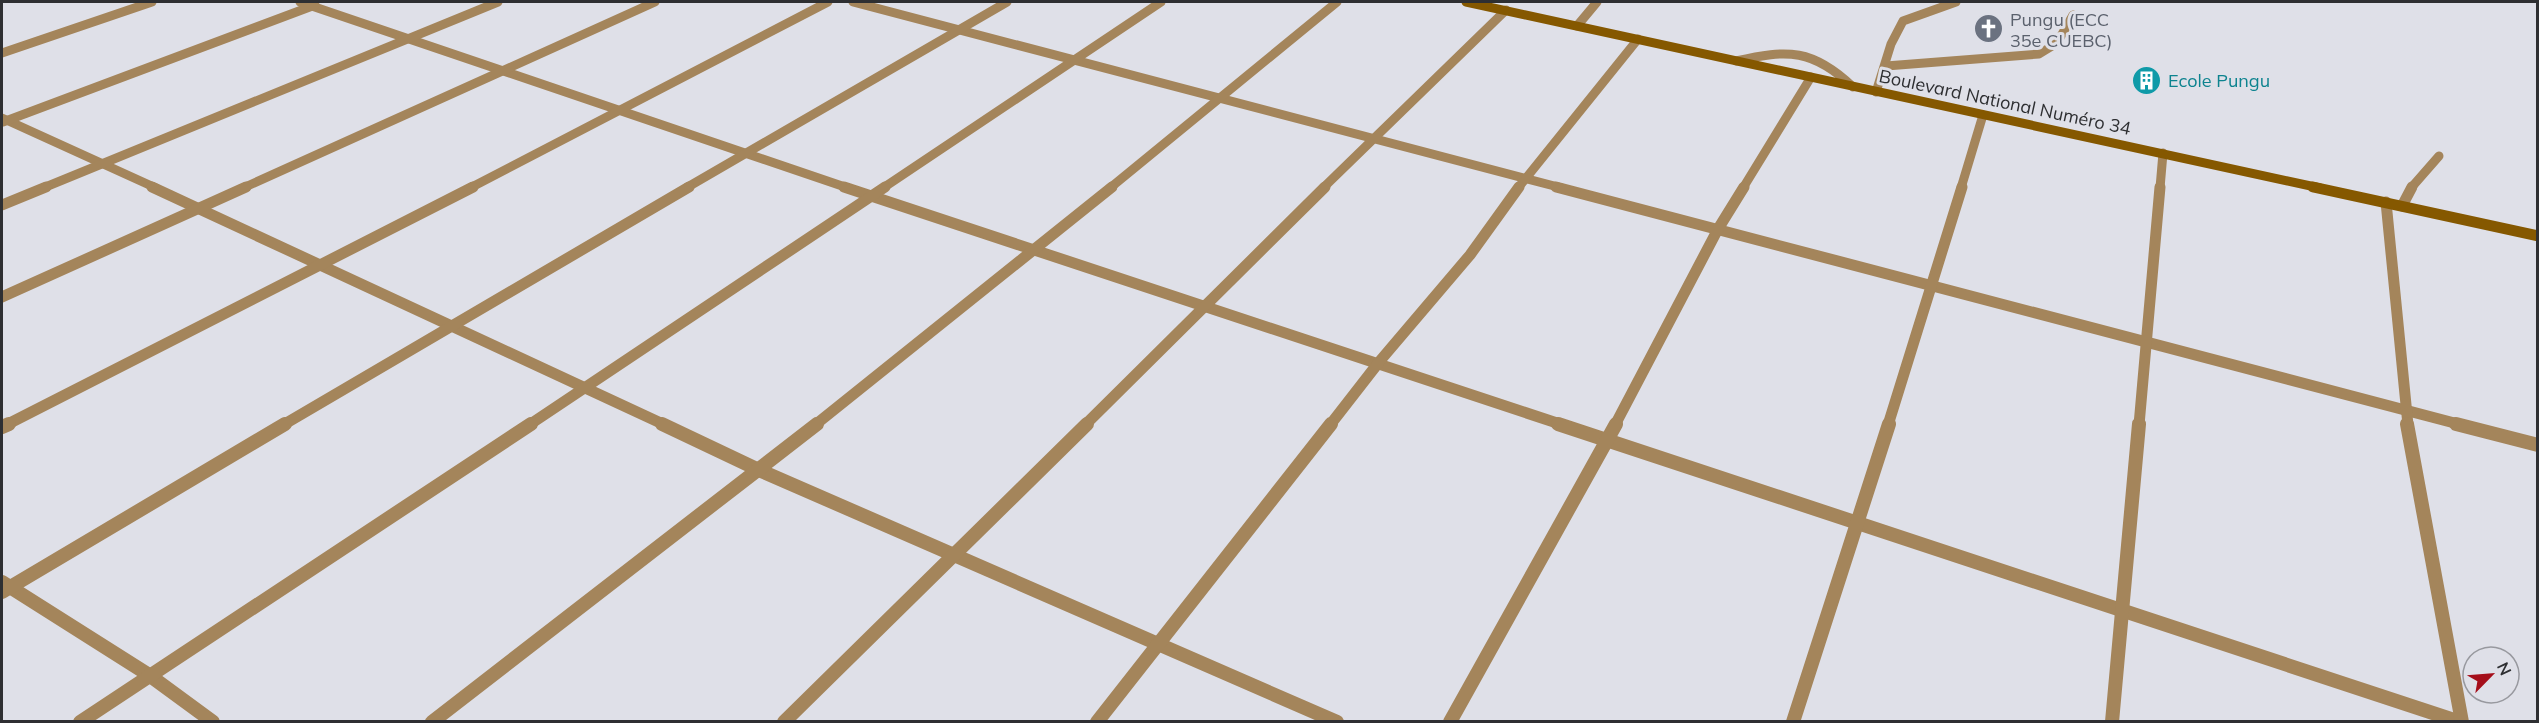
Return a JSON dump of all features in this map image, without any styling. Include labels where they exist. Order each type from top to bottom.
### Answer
[{"type":"main road","name":"Boulevard National Numéro 34","points":[[1466,2],[2538,236]]},
{"type":"street","points":[[2,52],[152,2]]},
{"type":"street","points":[[300,2],[318,4],[619,111],[871,196],[1208,305],[2461,722],[2405,410],[2386,202]]},
{"type":"street","points":[[2,205],[498,2]]},
{"type":"street","points":[[2,297],[656,2]]},
{"type":"street","points":[[2,427],[323,265],[828,2]]},
{"type":"street","points":[[854,2],[2538,445]]},
{"type":"street","points":[[213,722],[149,675],[4,587],[1007,2]]},
{"type":"street","points":[[80,722],[1161,2]]},
{"type":"street","points":[[432,722],[759,470],[1036,249],[1337,2]]},
{"type":"street","points":[[1577,26],[1597,2]]},
{"type":"street","points":[[1876,92],[1891,44],[1903,21],[1956,2]]},
{"type":"street","points":[[3,120],[318,4]]},
{"type":"street","points":[[784,722],[956,556],[1374,137],[1506,10]]},
{"type":"street","points":[[1886,66],[2028,56],[2048,52],[2061,41],[2073,15]]},
{"type":"street","points":[[1097,722],[1379,362],[1470,255],[1526,177],[1638,39]]},
{"type":"street","points":[[1736,61],[1773,52],[1786,52],[1820,59],[1834,68],[1853,87]]},
{"type":"street","points":[[1450,722],[1608,438],[1718,229],[1812,77]]},
{"type":"street","points":[[1793,722],[1932,285],[1983,115]]},
{"type":"street","points":[[3,120],[323,265],[759,470],[1337,722]]},
{"type":"street","points":[[2112,722],[2163,153]]},
{"type":"street","points":[[2402,206],[2408,192],[2439,156]]},
{"type":"place","name":"Pungu (ECC 35e CUEBC)","points":[[1989,29]]},
{"type":"place","name":"Ecole Pungu","points":[[2147,80]]}]
